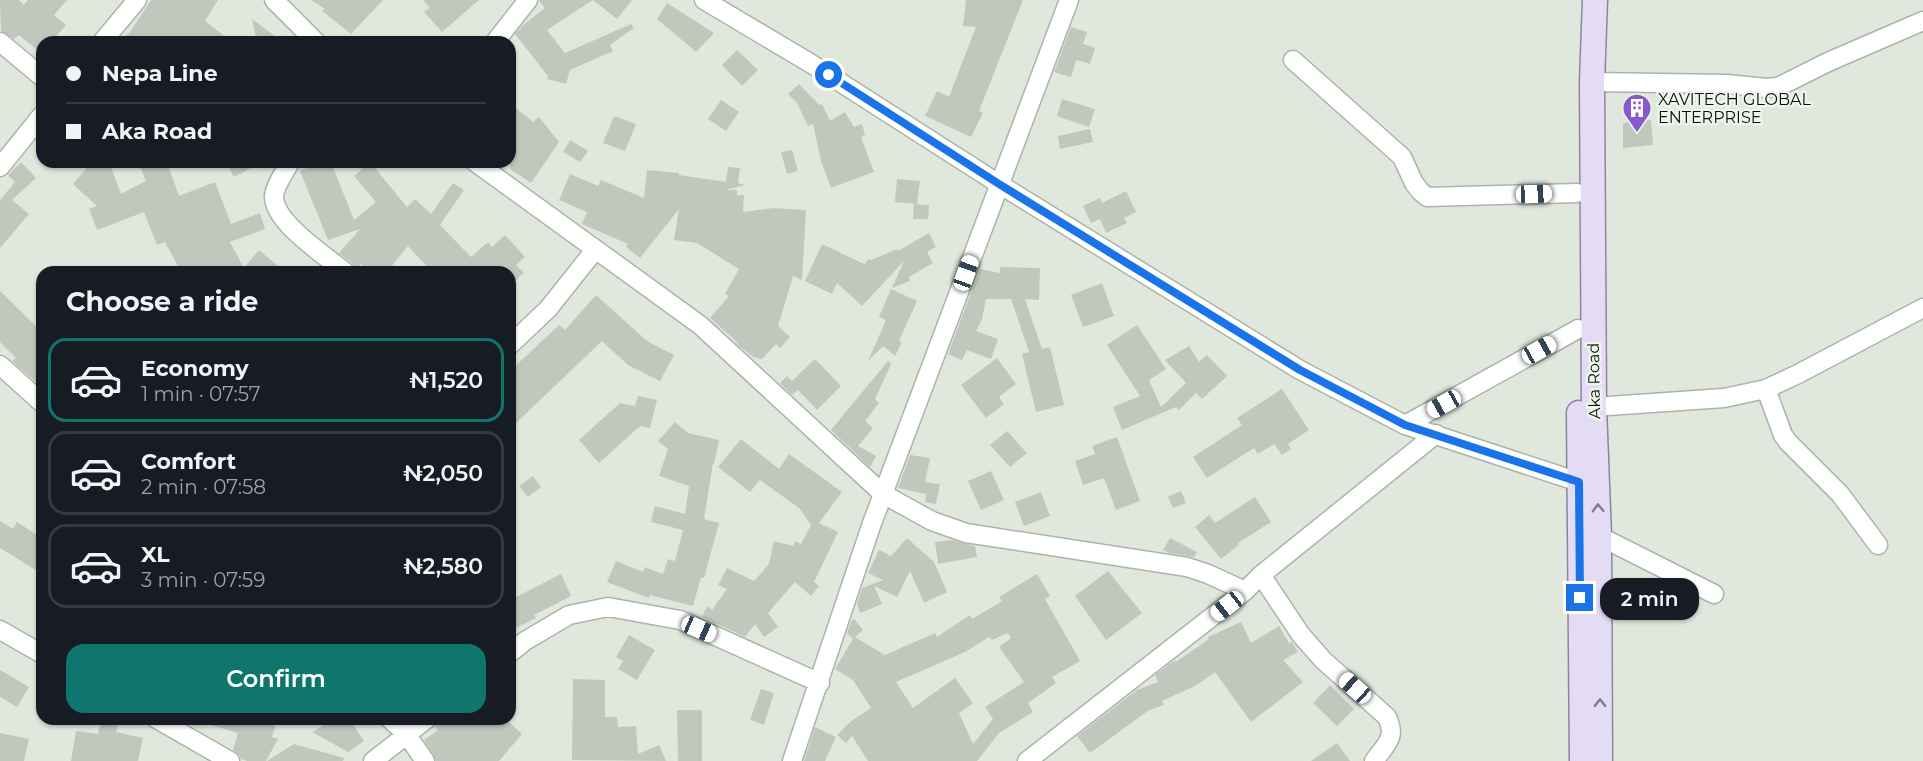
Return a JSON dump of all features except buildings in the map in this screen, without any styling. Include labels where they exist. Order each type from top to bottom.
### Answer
[{"type":"main road","name":"Aka Road","points":[[1579,0],[1580,134],[1577,193],[1582,761]]},
{"type":"main road","name":"Aka Road","points":[[1595,0],[1592,82],[1594,407],[1599,536],[1600,761]]},
{"type":"street","points":[[107,36],[137,0]]},
{"type":"street","points":[[274,0],[310,36]]},
{"type":"street","points":[[500,36],[528,0]]},
{"type":"street","points":[[704,0],[810,63],[999,184],[1300,370],[1405,425],[1579,482]]},
{"type":"street","points":[[792,761],[884,494],[1069,0]]},
{"type":"street","points":[[1592,82],[1778,87],[1828,62],[1923,21]]},
{"type":"street","points":[[0,42],[36,71]]},
{"type":"street","points":[[1293,60],[1402,156],[1414,183],[1427,197],[1577,193]]},
{"type":"street","points":[[0,167],[36,123]]},
{"type":"street","points":[[287,168],[274,193],[275,207],[287,224],[338,266]]},
{"type":"street","points":[[483,168],[700,325],[884,494],[932,521],[966,533],[1187,567],[1245,591]]},
{"type":"street","points":[[516,339],[548,309],[595,250]]},
{"type":"street","points":[[1594,407],[1724,398],[1766,389],[1923,308]]},
{"type":"street","points":[[1405,425],[1578,329]]},
{"type":"street","points":[[0,365],[36,398]]},
{"type":"street","points":[[1766,389],[1783,435],[1788,442],[1840,494],[1878,545]]},
{"type":"street","points":[[1027,761],[1245,591],[1261,575],[1436,434]]},
{"type":"street","points":[[1599,536],[1714,594]]},
{"type":"street","points":[[1261,575],[1301,635],[1323,660],[1387,717],[1392,727],[1392,736],[1374,761]]},
{"type":"street","points":[[516,648],[569,615],[608,608],[680,620],[819,683]]},
{"type":"street","points":[[0,630],[36,651]]},
{"type":"street","points":[[167,725],[230,761]]},
{"type":"street","points":[[396,725],[407,735],[425,761]]},
{"type":"street","points":[[373,761],[419,725]]},
{"type":"place","name":"XAVITECH GLOBAL ENTERPRISE","points":[[1637,134]]},
{"type":"route","points":[[829,75],[999,184],[1300,370],[1405,425],[1579,482],[1580,598]]}]
